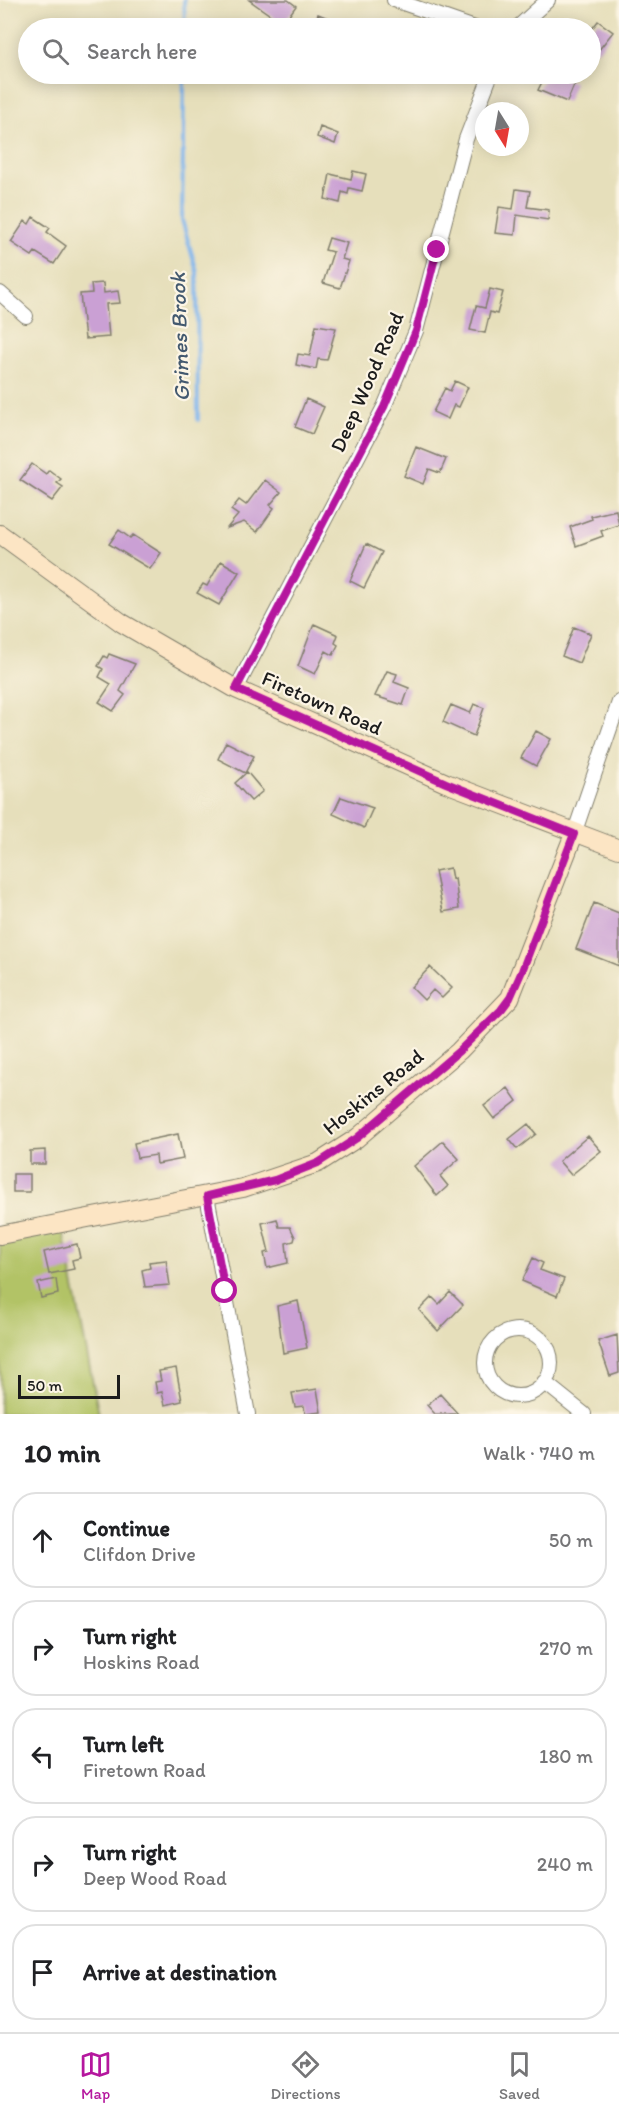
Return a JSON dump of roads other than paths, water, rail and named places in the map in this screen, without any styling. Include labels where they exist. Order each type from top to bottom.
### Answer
[{"type":"street","points":[[394,0],[446,18]]},
{"type":"street","points":[[528,18],[548,0]]},
{"type":"street","name":"Deep Wood Road","points":[[236,689],[384,407],[416,331],[466,139],[487,84]]},
{"type":"street","points":[[0,292],[26,316]]},
{"type":"street","name":"Firetown Road","points":[[0,534],[122,623],[236,689],[446,783],[574,834],[619,849]]},
{"type":"street","points":[[574,834],[619,702]]},
{"type":"street","name":"Hoskins Road","points":[[0,1236],[207,1196],[286,1176],[318,1163],[357,1138],[459,1051],[501,1010],[510,998],[574,834]]},
{"type":"street","points":[[207,1196],[248,1414]]},
{"type":"street","points":[[506,1332],[527,1332],[537,1336],[549,1353],[549,1373],[544,1382],[536,1390],[526,1395],[504,1393],[488,1377],[485,1366],[490,1346],[506,1332]]},
{"type":"street","points":[[544,1382],[584,1414]]},
{"type":"waterway","name":"Grimes Brook","points":[[184,0],[185,18]]},
{"type":"waterway","name":"Grimes Brook","points":[[184,84],[182,220],[197,272],[198,420]]}]
